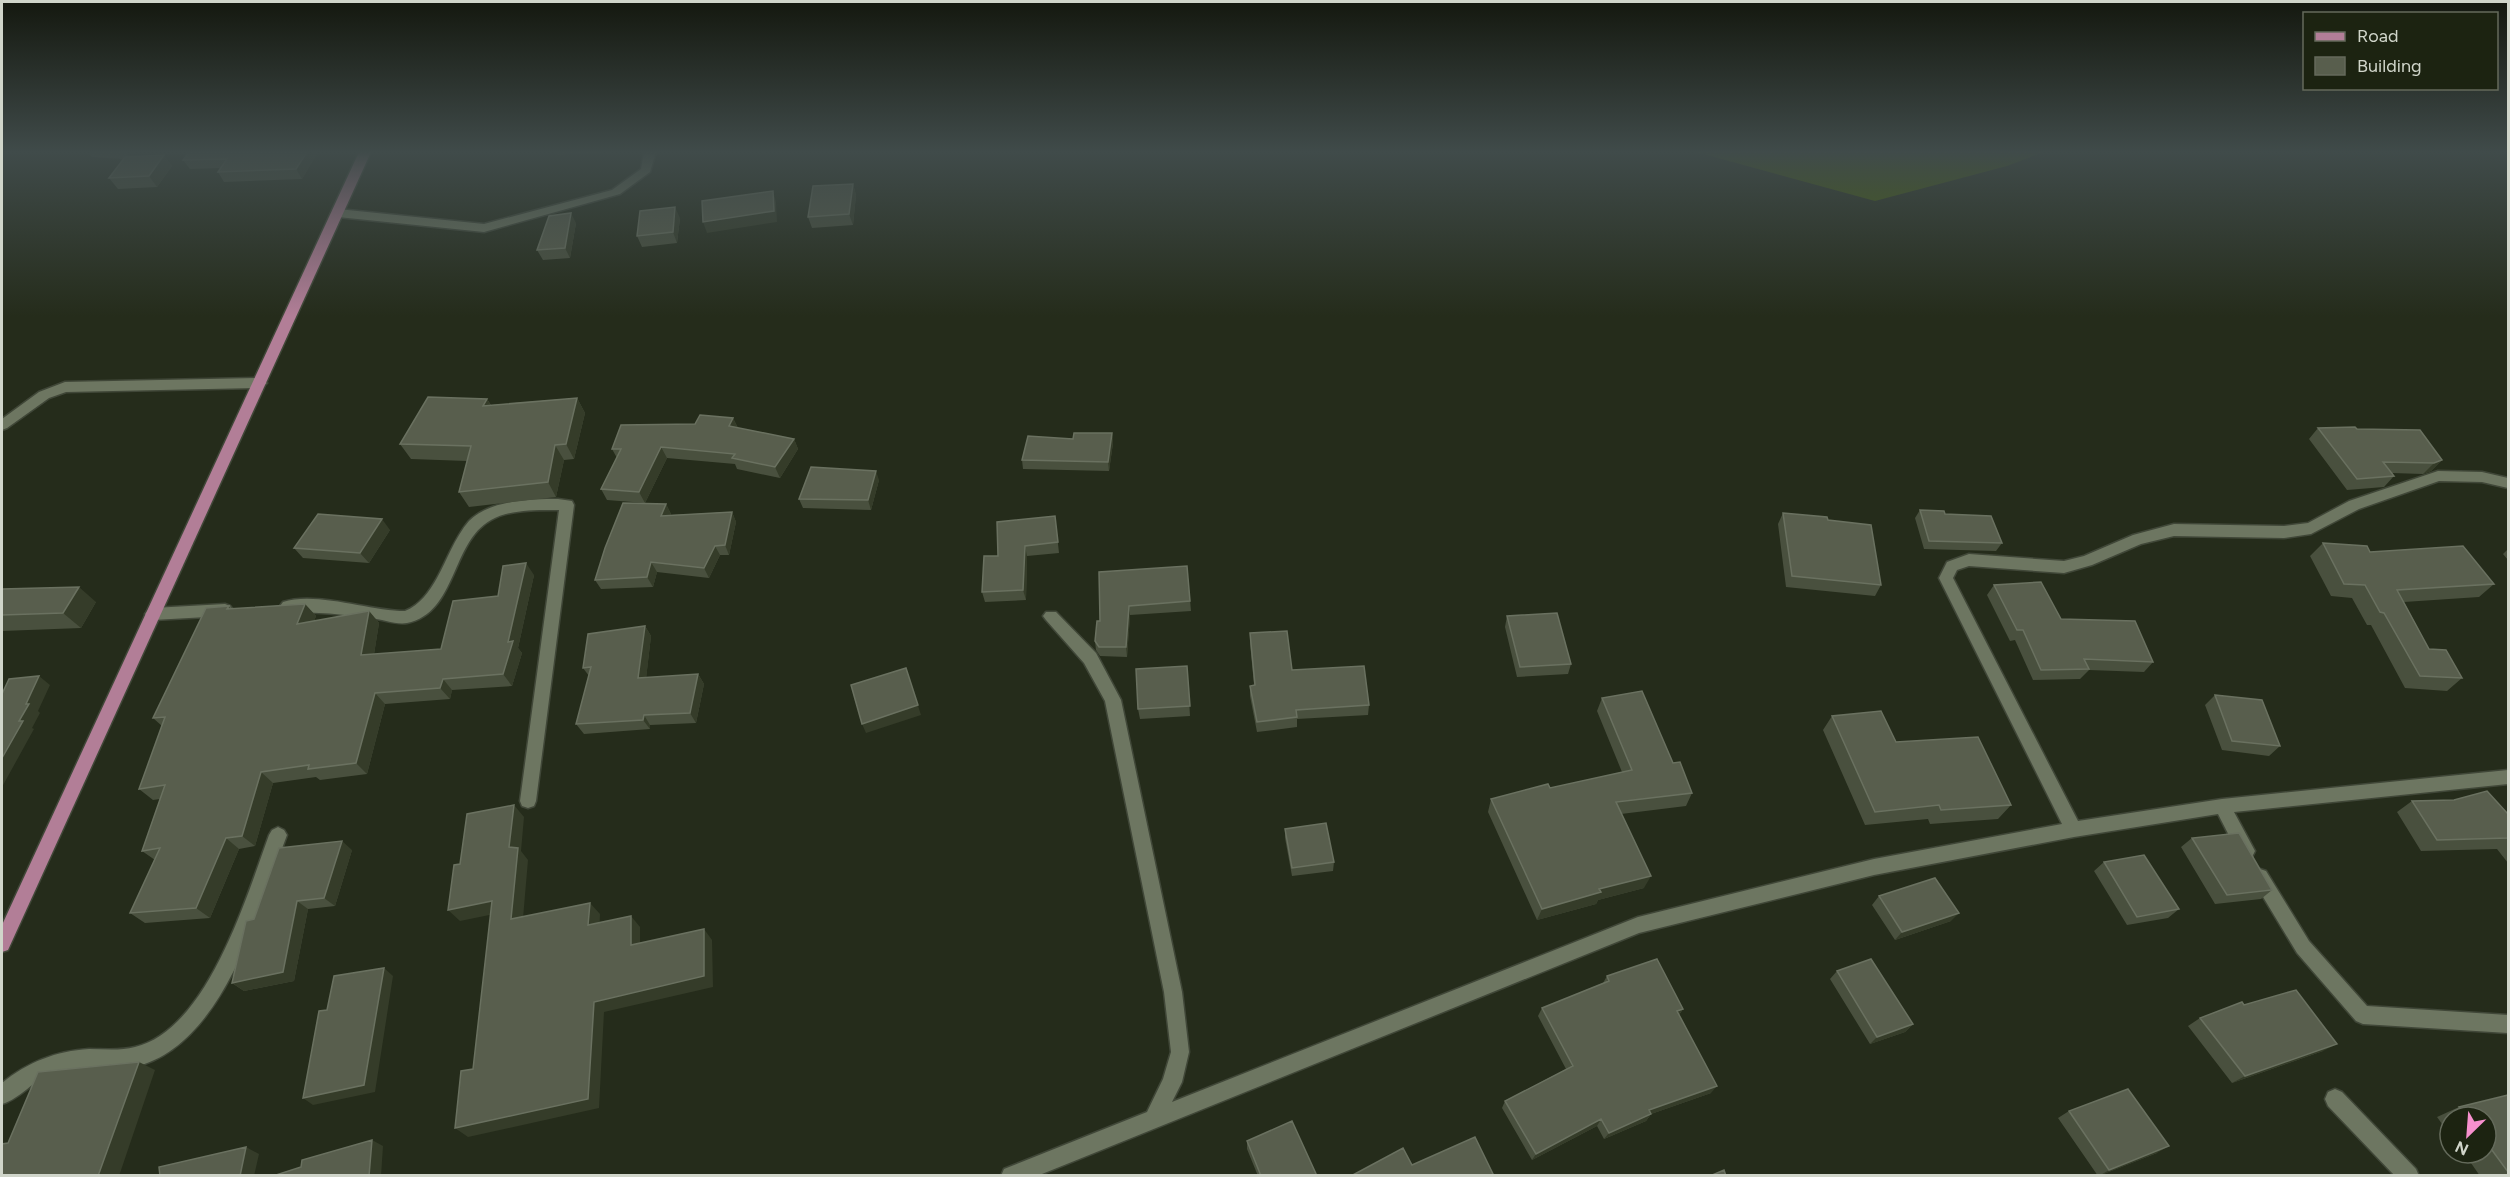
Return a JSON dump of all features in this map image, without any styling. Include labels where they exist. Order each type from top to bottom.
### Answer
[{"type":"main road","points":[[2,944],[341,207]]},
{"type":"street","points":[[338,213],[484,228],[567,207]]},
{"type":"street","points":[[2,425],[44,395],[65,387],[260,383]]},
{"type":"street","points":[[2074,828],[1961,611],[1946,578],[1952,566],[1969,560],[2064,567],[2087,561],[2138,538],[2174,530],[2284,532],[2311,528],[2354,505],[2438,476],[2482,477],[2508,483]]},
{"type":"street","points":[[275,607],[309,607],[407,617],[427,606],[472,528],[485,516],[501,511],[554,504],[567,505],[528,801]]},
{"type":"street","points":[[153,614],[242,609]]},
{"type":"street","points":[[1051,616],[1090,658],[1113,700],[1168,969],[1180,1052],[1172,1082],[1153,1119]]},
{"type":"street","points":[[1011,1176],[1638,925],[1874,867],[2074,828],[2222,806],[2508,777]]},
{"type":"street","points":[[2222,806],[2261,880],[2303,947],[2363,1015],[2508,1024]]},
{"type":"street","points":[[2,1095],[31,1073],[60,1062],[136,1057],[162,1048],[189,1025],[222,976],[278,835]]},
{"type":"street","points":[[2335,1099],[2409,1176]]},
{"type":"building","points":[[675,207],[673,232],[637,236],[640,211]]},
{"type":"building","points":[[702,207],[774,207],[774,211],[703,222]]},
{"type":"building","points":[[810,207],[850,207],[849,214],[808,217]]},
{"type":"building","points":[[571,213],[565,248],[537,250],[549,216]]},
{"type":"building","points":[[428,397],[487,399],[483,406],[577,398],[566,444],[555,445],[548,482],[459,492],[471,446],[400,444]]},
{"type":"building","points":[[700,415],[733,418],[729,426],[794,439],[775,467],[732,458],[735,454],[661,447],[639,492],[601,489],[621,449],[612,449],[621,425],[695,424]]},
{"type":"building","points":[[2355,427],[2357,429],[2420,430],[2442,460],[2434,463],[2383,462],[2394,476],[2357,479],[2318,428]]},
{"type":"building","points":[[1074,433],[1112,433],[1108,462],[1022,460],[1028,436],[1073,439]]},
{"type":"building","points":[[811,467],[876,471],[868,500],[799,499]]},
{"type":"building","points":[[623,503],[666,504],[661,516],[732,512],[725,545],[715,546],[704,568],[651,562],[647,577],[595,580]]},
{"type":"building","points":[[1920,510],[1944,511],[1945,514],[1991,516],[2002,543],[1929,541]]},
{"type":"building","points":[[1783,513],[1827,517],[1828,520],[1871,525],[1881,585],[1792,576]]},
{"type":"building","points":[[318,514],[382,519],[360,553],[294,548]]},
{"type":"building","points":[[1055,516],[1058,542],[1025,546],[1023,590],[982,592],[984,556],[998,556],[997,522]]},
{"type":"building","points":[[2323,543],[2367,546],[2370,552],[2463,546],[2494,584],[2397,590],[2429,649],[2446,650],[2462,678],[2420,676],[2365,585],[2344,584]]},
{"type":"building","points":[[526,563],[508,642],[513,641],[503,674],[443,679],[440,688],[375,693],[356,763],[308,769],[309,765],[261,772],[242,836],[226,838],[196,908],[130,913],[160,848],[142,851],[165,785],[139,789],[165,717],[153,718],[206,608],[229,606],[227,609],[305,604],[297,624],[369,611],[361,655],[441,649],[453,601],[498,596],[503,566]]},
{"type":"building","points":[[1187,566],[1190,601],[1129,606],[1126,647],[1099,647],[1095,641],[1097,621],[1100,621],[1099,572]]},
{"type":"building","points":[[2041,582],[2061,619],[2135,621],[2153,662],[2084,659],[2089,669],[2041,670],[2023,630],[2017,630],[1994,585]]},
{"type":"building","points":[[79,587],[63,613],[2,615],[2,589]]},
{"type":"building","points":[[1557,613],[1571,664],[1520,667],[1507,616]]},
{"type":"building","points":[[645,626],[638,678],[698,674],[690,713],[644,715],[643,720],[576,724],[591,667],[583,668],[588,634]]},
{"type":"building","points":[[1287,631],[1292,670],[1364,666],[1369,705],[1296,710],[1297,717],[1257,722],[1250,686],[1255,685],[1250,633]]},
{"type":"building","points":[[1187,666],[1190,706],[1138,709],[1136,669]]},
{"type":"building","points":[[906,668],[918,705],[862,724],[851,685]]},
{"type":"building","points":[[39,676],[26,704],[29,704],[19,721],[23,721],[2,758],[2,694],[9,679]]},
{"type":"building","points":[[1642,691],[1673,763],[1680,762],[1692,793],[1616,802],[1651,876],[1599,889],[1601,892],[1542,909],[1491,799],[1548,784],[1550,788],[1632,770],[1602,698]]},
{"type":"building","points":[[2215,695],[2262,700],[2280,746],[2232,741]]},
{"type":"building","points":[[1881,711],[1896,742],[1978,737],[2011,805],[1941,810],[1939,805],[1875,812],[1832,716]]},
{"type":"building","points":[[2487,791],[2508,814],[2508,838],[2437,840],[2412,801],[2454,800]]},
{"type":"building","points":[[514,805],[509,847],[518,848],[511,919],[590,903],[588,925],[631,916],[631,945],[704,929],[704,976],[594,1002],[588,1099],[455,1128],[461,1071],[473,1069],[492,901],[448,910],[454,865],[460,864],[467,814]]},
{"type":"building","points":[[1326,823],[1334,862],[1292,868],[1285,829]]},
{"type":"building","points":[[2239,833],[2272,890],[2227,895],[2192,838]]},
{"type":"building","points":[[342,841],[324,898],[297,901],[283,972],[232,983],[246,921],[254,919],[279,848]]},
{"type":"building","points":[[2144,855],[2179,909],[2137,917],[2104,862]]},
{"type":"building","points":[[1935,878],[1959,913],[1902,932],[1879,896]]},
{"type":"building","points":[[1657,959],[1683,1009],[1677,1011],[1717,1086],[1649,1110],[1651,1114],[1609,1133],[1601,1119],[1536,1154],[1505,1101],[1573,1066],[1542,1008],[1609,981],[1607,976]]},
{"type":"building","points":[[1871,959],[1913,1024],[1877,1037],[1837,971]]},
{"type":"building","points":[[384,968],[364,1085],[303,1098],[319,1011],[327,1010],[334,976]]},
{"type":"building","points":[[2296,990],[2337,1044],[2245,1076],[2200,1018],[2242,1002],[2244,1005]]},
{"type":"building","points":[[139,1062],[98,1176],[2,1176],[2,1144],[8,1143],[38,1072]]},
{"type":"building","points":[[2128,1089],[2169,1146],[2109,1170],[2069,1111]]},
{"type":"building","points":[[2508,1095],[2508,1172],[2498,1158],[2498,1105],[2467,1105]]},
{"type":"building","points":[[1292,1121],[1317,1176],[1261,1176],[1247,1141]]},
{"type":"building","points":[[1475,1137],[1494,1176],[1351,1176],[1403,1148],[1412,1165]]},
{"type":"building","points":[[372,1140],[369,1176],[273,1176],[301,1167],[302,1160]]},
{"type":"building","points":[[246,1147],[240,1176],[160,1176],[159,1167]]},
{"type":"building","points":[[1724,1170],[1726,1176],[1710,1176]]}]
